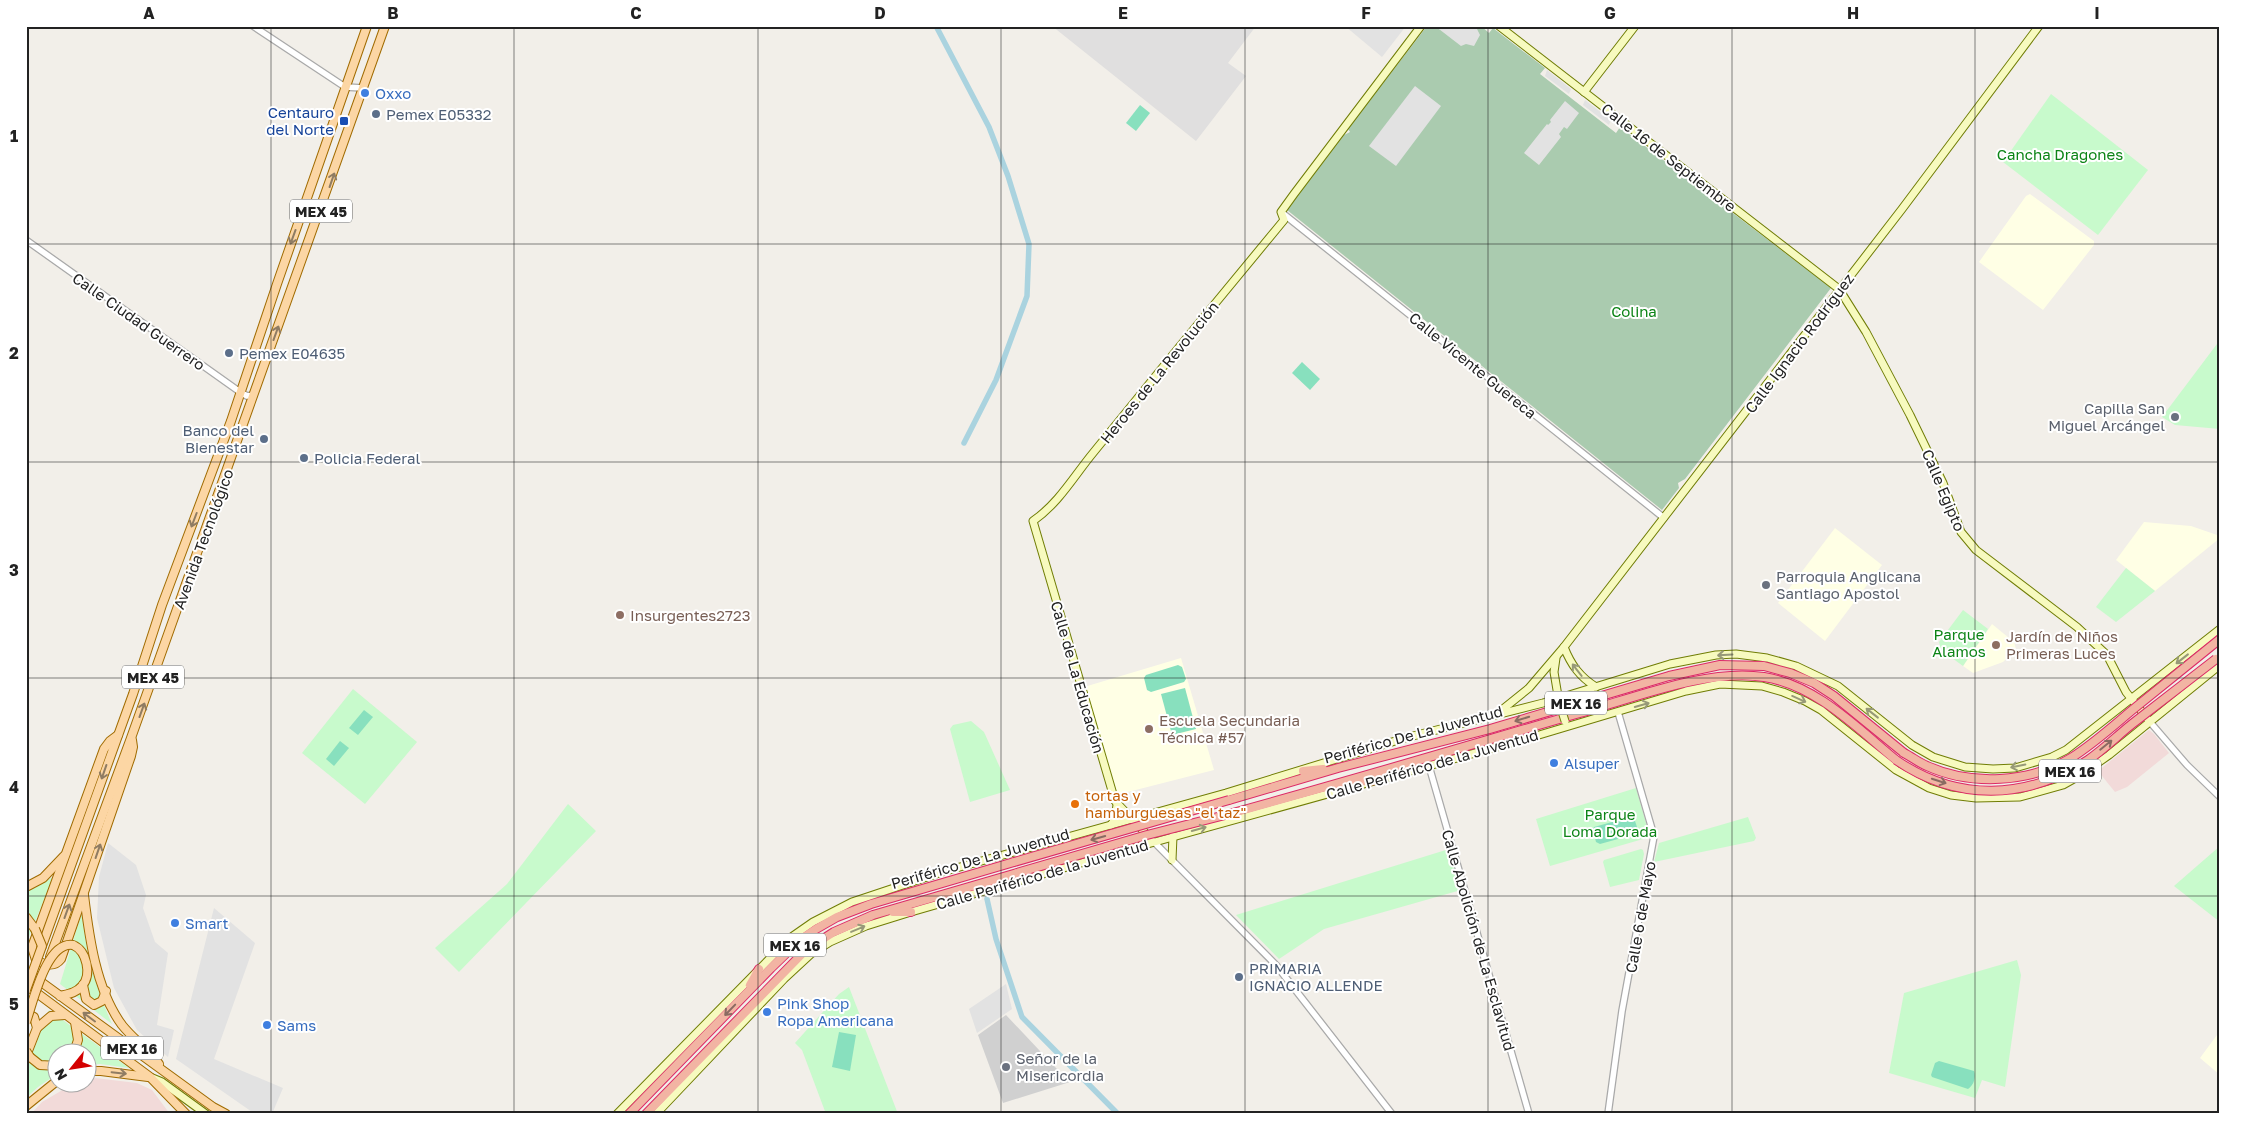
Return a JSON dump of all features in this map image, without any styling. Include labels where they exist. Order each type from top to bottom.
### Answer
[{"type":"highway","name":"Periférico De La Juventud","points":[[629,1114],[801,939],[837,917],[871,904],[1338,768],[1490,729],[1669,676],[1720,666],[1744,664],[1764,666],[1781,670],[1814,684],[1834,696],[1904,753],[1927,766],[1973,778],[2003,778],[2026,775],[2070,758],[2220,639]]},
{"type":"highway","name":"Periférico De La Juventud","points":[[646,1114],[806,950],[852,924],[881,912],[1335,785],[1675,686],[1726,676],[1764,677],[1786,682],[1808,692],[1828,705],[1896,760],[1926,777],[1975,791],[2000,792],[2022,789],[2049,781],[2089,759],[2218,660]]},
{"type":"highway","points":[[1303,770],[1338,768]]},
{"type":"highway","points":[[1335,785],[1376,780]]},
{"type":"highway","points":[[881,912],[911,912]]},
{"type":"highway","points":[[744,995],[759,969]]},
{"type":"highway","points":[[659,1111],[665,1094]]},
{"type":"main road","name":"Avenida Tecnológico","points":[[26,990],[240,392],[367,26]]},
{"type":"main road","name":"Avenida Tecnológico","points":[[26,1022],[131,738],[385,26]]},
{"type":"main road","points":[[1281,212],[1421,26]]},
{"type":"main road","name":"Calle 16 de Septiembre","points":[[1499,26],[1839,289]]},
{"type":"main road","points":[[1584,92],[1635,26]]},
{"type":"main road","name":"Calle Ignacio Rodríguez","points":[[1493,716],[1524,692],[1556,658],[1902,209],[2039,26]]},
{"type":"main road","name":"Heroes de La Revolución","points":[[1035,529],[1032,521],[1048,509],[1062,494],[1093,452],[1284,220],[1281,212]]},
{"type":"main road","name":"Calle Egipto","points":[[1839,289],[1866,332],[1910,416],[1943,483],[1964,537],[1976,550],[2077,627],[2107,655],[2132,699]]},
{"type":"main road","name":"Calle de La Educación","points":[[1035,529],[1117,805]]},
{"type":"main road","name":"Calle Periférico de la Juventud","points":[[617,1114],[759,969],[798,932],[852,902],[942,872],[1162,811],[1406,738],[1559,700],[1670,664],[1716,655],[1745,654],[1796,666],[1838,686],[1912,745],[1933,757],[1965,767],[2015,768],[2052,757],[2066,750],[2220,629]]},
{"type":"main road","points":[[1564,647],[1579,674],[1596,687]]},
{"type":"main road","points":[[1556,658],[1554,672],[1566,724]]},
{"type":"main road","name":"Calle Periférico de la Juventud","points":[[659,1111],[784,979],[811,954],[830,942],[858,929],[911,912],[1171,837],[1429,766],[1566,724],[1618,712],[1710,685],[1743,684],[1762,686],[1782,692],[1821,710],[1896,770],[1929,788],[1950,795],[1976,798],[2020,797],[2064,785],[2079,776],[2150,722],[2218,660]]},
{"type":"main road","points":[[2147,687],[2150,699],[2157,707],[2164,710]]},
{"type":"main road","points":[[2132,699],[2150,722]]},
{"type":"main road","points":[[2109,717],[2120,725],[2126,741]]},
{"type":"main road","points":[[26,956],[32,947],[104,749],[118,735]]},
{"type":"main road","points":[[32,947],[34,956],[42,963],[53,965],[61,959],[131,756],[133,747],[131,738]]},
{"type":"main road","points":[[1117,805],[1154,842]]},
{"type":"main road","points":[[1117,805],[1114,824],[1126,835],[1126,850]]},
{"type":"main road","points":[[1162,811],[1160,825],[1171,837],[1172,860]]},
{"type":"main road","points":[[26,887],[53,870],[68,850]]},
{"type":"main road","points":[[84,890],[90,942],[106,991],[123,1026],[147,1049],[161,1068]]},
{"type":"main road","points":[[26,917],[36,928],[42,946]]},
{"type":"main road","points":[[50,957],[61,947],[77,947],[85,958],[87,976],[84,985],[86,999],[90,1004],[94,1005],[102,1001],[106,991]]},
{"type":"main road","name":"MEX 16","points":[[26,971],[213,1107],[226,1114]]},
{"type":"main road","name":"MEX 16","points":[[26,985],[150,1077],[186,1114]]},
{"type":"main road","points":[[60,996],[72,994],[84,985]]},
{"type":"main road","points":[[26,1013],[34,1017],[37,1028]]},
{"type":"main road","points":[[48,1065],[40,1065],[28,1055],[37,1028],[51,1016],[65,1015]]},
{"type":"main road","points":[[75,1022],[77,1042]]},
{"type":"main road","points":[[98,1071],[150,1077],[166,1085],[206,1114]]},
{"type":"main road","points":[[26,1106],[48,1088]]},
{"type":"main road","points":[[213,1107],[222,1114]]},
{"type":"street","points":[[253,26],[345,87],[363,88]]},
{"type":"street","name":"Calle Vicente Guereca","points":[[1281,212],[1664,518]]},
{"type":"street","name":"Calle Ciudad Guerrero","points":[[26,240],[240,392],[247,396],[254,395]]},
{"type":"street","name":"Calle 6 de Mayo","points":[[1608,1114],[1622,1011],[1654,836],[1618,712]]},
{"type":"street","points":[[2150,722],[2187,765],[2220,797]]},
{"type":"street","name":"Calle Abolición de La Esclavitud","points":[[1429,766],[1529,1114]]},
{"type":"street","points":[[1154,842],[1276,965],[1392,1114]]},
{"type":"shaded area","points":[[1052,26],[1256,26],[1228,63],[1246,76],[1196,141]]},
{"type":"shaded area","points":[[1345,26],[1406,26],[1382,57]]},
{"type":"shaded area","points":[[1435,26],[1478,26],[1477,29],[1480,35],[1474,46],[1466,44],[1461,46]]},
{"type":"shaded area","points":[[1547,70],[1571,89],[1569,94],[1545,76]]},
{"type":"shaded area","points":[[1415,86],[1441,106],[1396,166],[1369,146]]},
{"type":"shaded area","points":[[1585,100],[1611,120],[1609,125],[1583,105]]},
{"type":"shaded area","points":[[1565,101],[1579,113],[1567,129],[1564,127],[1559,134],[1561,137],[1539,165],[1524,153],[1547,124],[1551,122],[1550,120]]},
{"type":"shaded area","points":[[2030,194],[2094,241],[2094,245],[2043,310],[1979,262],[2026,196]]},
{"type":"shaded area","points":[[2144,522],[2191,526],[2220,536],[2220,538],[2155,591],[2116,560]]},
{"type":"shaded area","points":[[1835,528],[1882,565],[1825,641],[1778,603]]},
{"type":"shaded area","name":"Jardín de Niños Primeras Luces","points":[[1992,624],[2014,642],[2016,649],[2003,662],[1973,673],[1963,666]]},
{"type":"shaded area","name":"Escuela Secundaria Técnica #57","points":[[1181,658],[1214,770],[1116,795],[1084,687]]},
{"type":"shaded area","points":[[2149,730],[2169,753],[2127,787],[2115,792],[2098,771]]},
{"type":"shaded area","points":[[108,843],[136,865],[146,895],[143,908],[155,942],[168,953],[157,1025],[174,1030],[168,1057],[137,1030],[114,988],[97,918],[99,877]]},
{"type":"shaded area","points":[[214,908],[255,943],[214,1059],[283,1088],[272,1114],[255,1114],[176,1059]]},
{"type":"shaded area","points":[[1006,984],[1012,1009],[977,1033],[969,1009]]},
{"type":"shaded area","points":[[1006,1015],[1070,1082],[1003,1103],[978,1035]]},
{"type":"shaded area","points":[[2217,1035],[2220,1038],[2220,1075],[2200,1058]]},
{"type":"shaded area","points":[[98,1078],[137,1083],[152,1090],[170,1114],[31,1114],[42,1102],[59,1092],[98,1092]]},
{"type":"green space","name":"Colina","points":[[1427,26],[1481,26],[1489,33],[1493,28],[1545,68],[1540,74],[1616,133],[1620,127],[1831,288],[1685,479],[1678,483],[1679,488],[1662,510],[1287,210],[1344,135],[1350,132],[1348,129]]},
{"type":"green space","name":"Cancha Dragones","points":[[2051,94],[2148,170],[2098,235],[2003,162]]},
{"type":"green space","points":[[1140,105],[1150,113],[1136,131],[1126,123]]},
{"type":"green space","points":[[2220,340],[2220,429],[2175,425],[2162,417]]},
{"type":"green space","points":[[1302,362],[1320,379],[1310,390],[1292,373]]},
{"type":"green space","points":[[2126,568],[2155,591],[2116,622],[2096,607]]},
{"type":"green space","name":"Parque Alamos","points":[[1963,610],[1988,629],[1963,666],[1941,650],[1939,642]]},
{"type":"green space","points":[[1178,665],[1182,667],[1186,679],[1184,682],[1151,692],[1147,690],[1144,678],[1146,675]]},
{"type":"green space","points":[[1185,688],[1196,729],[1172,735],[1161,694]]},
{"type":"green space","points":[[353,689],[417,742],[365,804],[302,753]]},
{"type":"green space","points":[[364,710],[373,717],[358,735],[349,728]]},
{"type":"green space","points":[[971,721],[984,732],[1010,790],[970,802],[950,729],[953,725]]},
{"type":"green space","points":[[340,741],[349,748],[334,766],[326,759]]},
{"type":"green space","name":"Parque Loma Dorada","points":[[1636,788],[1650,837],[1550,866],[1536,819]]},
{"type":"green space","points":[[568,804],[596,831],[459,972],[435,948],[507,884]]},
{"type":"green space","points":[[1630,817],[1634,818],[1638,830],[1636,834],[1600,844],[1596,842],[1594,827]]},
{"type":"green space","points":[[1748,817],[1756,838],[1754,841],[1654,862],[1659,843]]},
{"type":"green space","points":[[2220,846],[2220,922],[2174,886]]},
{"type":"green space","points":[[1449,849],[1461,890],[1324,929],[1279,959],[1236,915]]},
{"type":"green space","points":[[1641,849],[1644,854],[1639,880],[1610,887],[1604,860]]},
{"type":"green space","points":[[53,877],[26,944],[26,892]]},
{"type":"green space","points":[[82,912],[83,927],[92,970],[112,1024],[60,984]]},
{"type":"green space","points":[[2017,960],[2021,975],[2005,1087],[1982,1080],[1975,1098],[1889,1073],[1904,993]]},
{"type":"green space","points":[[849,987],[898,1114],[826,1114],[802,1050],[795,1043],[839,994]]},
{"type":"green space","points":[[49,1010],[93,1042],[48,1042],[48,1080],[26,1098],[26,1070]]},
{"type":"green space","points":[[839,1032],[856,1035],[850,1071],[832,1067]]},
{"type":"green space","points":[[98,1046],[129,1068],[98,1064]]},
{"type":"green space","points":[[1939,1061],[1974,1071],[1975,1078],[1972,1085],[1968,1089],[1932,1077],[1935,1063]]},
{"type":"waterway","points":[[936,26],[989,127],[1008,176],[1029,244],[1027,296],[996,380],[964,443]]},
{"type":"waterway","points":[[987,899],[996,939],[1022,1017],[1118,1114]]},
{"type":"place","name":"Oxxo","points":[[365,93]]},
{"type":"place","name":"Pemex E05332","points":[[376,114]]},
{"type":"place","name":"Centauro del Norte","points":[[344,121]]},
{"type":"place","name":"Pemex E04635","points":[[229,353]]},
{"type":"place","name":"Capilla San Miguel Arcángel","points":[[2175,417]]},
{"type":"place","name":"Banco del Bienestar","points":[[264,439]]},
{"type":"place","name":"Policia Federal","points":[[304,458]]},
{"type":"place","name":"Parroquia Anglicana Santiago Apostol","points":[[1766,585]]},
{"type":"place","name":"Insurgentes2723","points":[[620,615]]},
{"type":"place","name":"Jardín de Niños Primeras Luces","points":[[1996,645]]},
{"type":"place","name":"Escuela Secundaria Técnica #57","points":[[1149,729]]},
{"type":"place","name":"Alsuper","points":[[1554,763]]},
{"type":"place","name":"tortas y hamburguesas \"el taz\"","points":[[1075,804]]},
{"type":"place","name":"Smart","points":[[175,923]]},
{"type":"place","name":"PRIMARIA IGNACIO ALLENDE","points":[[1239,977]]},
{"type":"place","name":"Pink Shop Ropa Americana","points":[[767,1012]]},
{"type":"place","name":"Sams","points":[[267,1025]]},
{"type":"place","name":"Señor de la Misericordia","points":[[1006,1067]]}]
